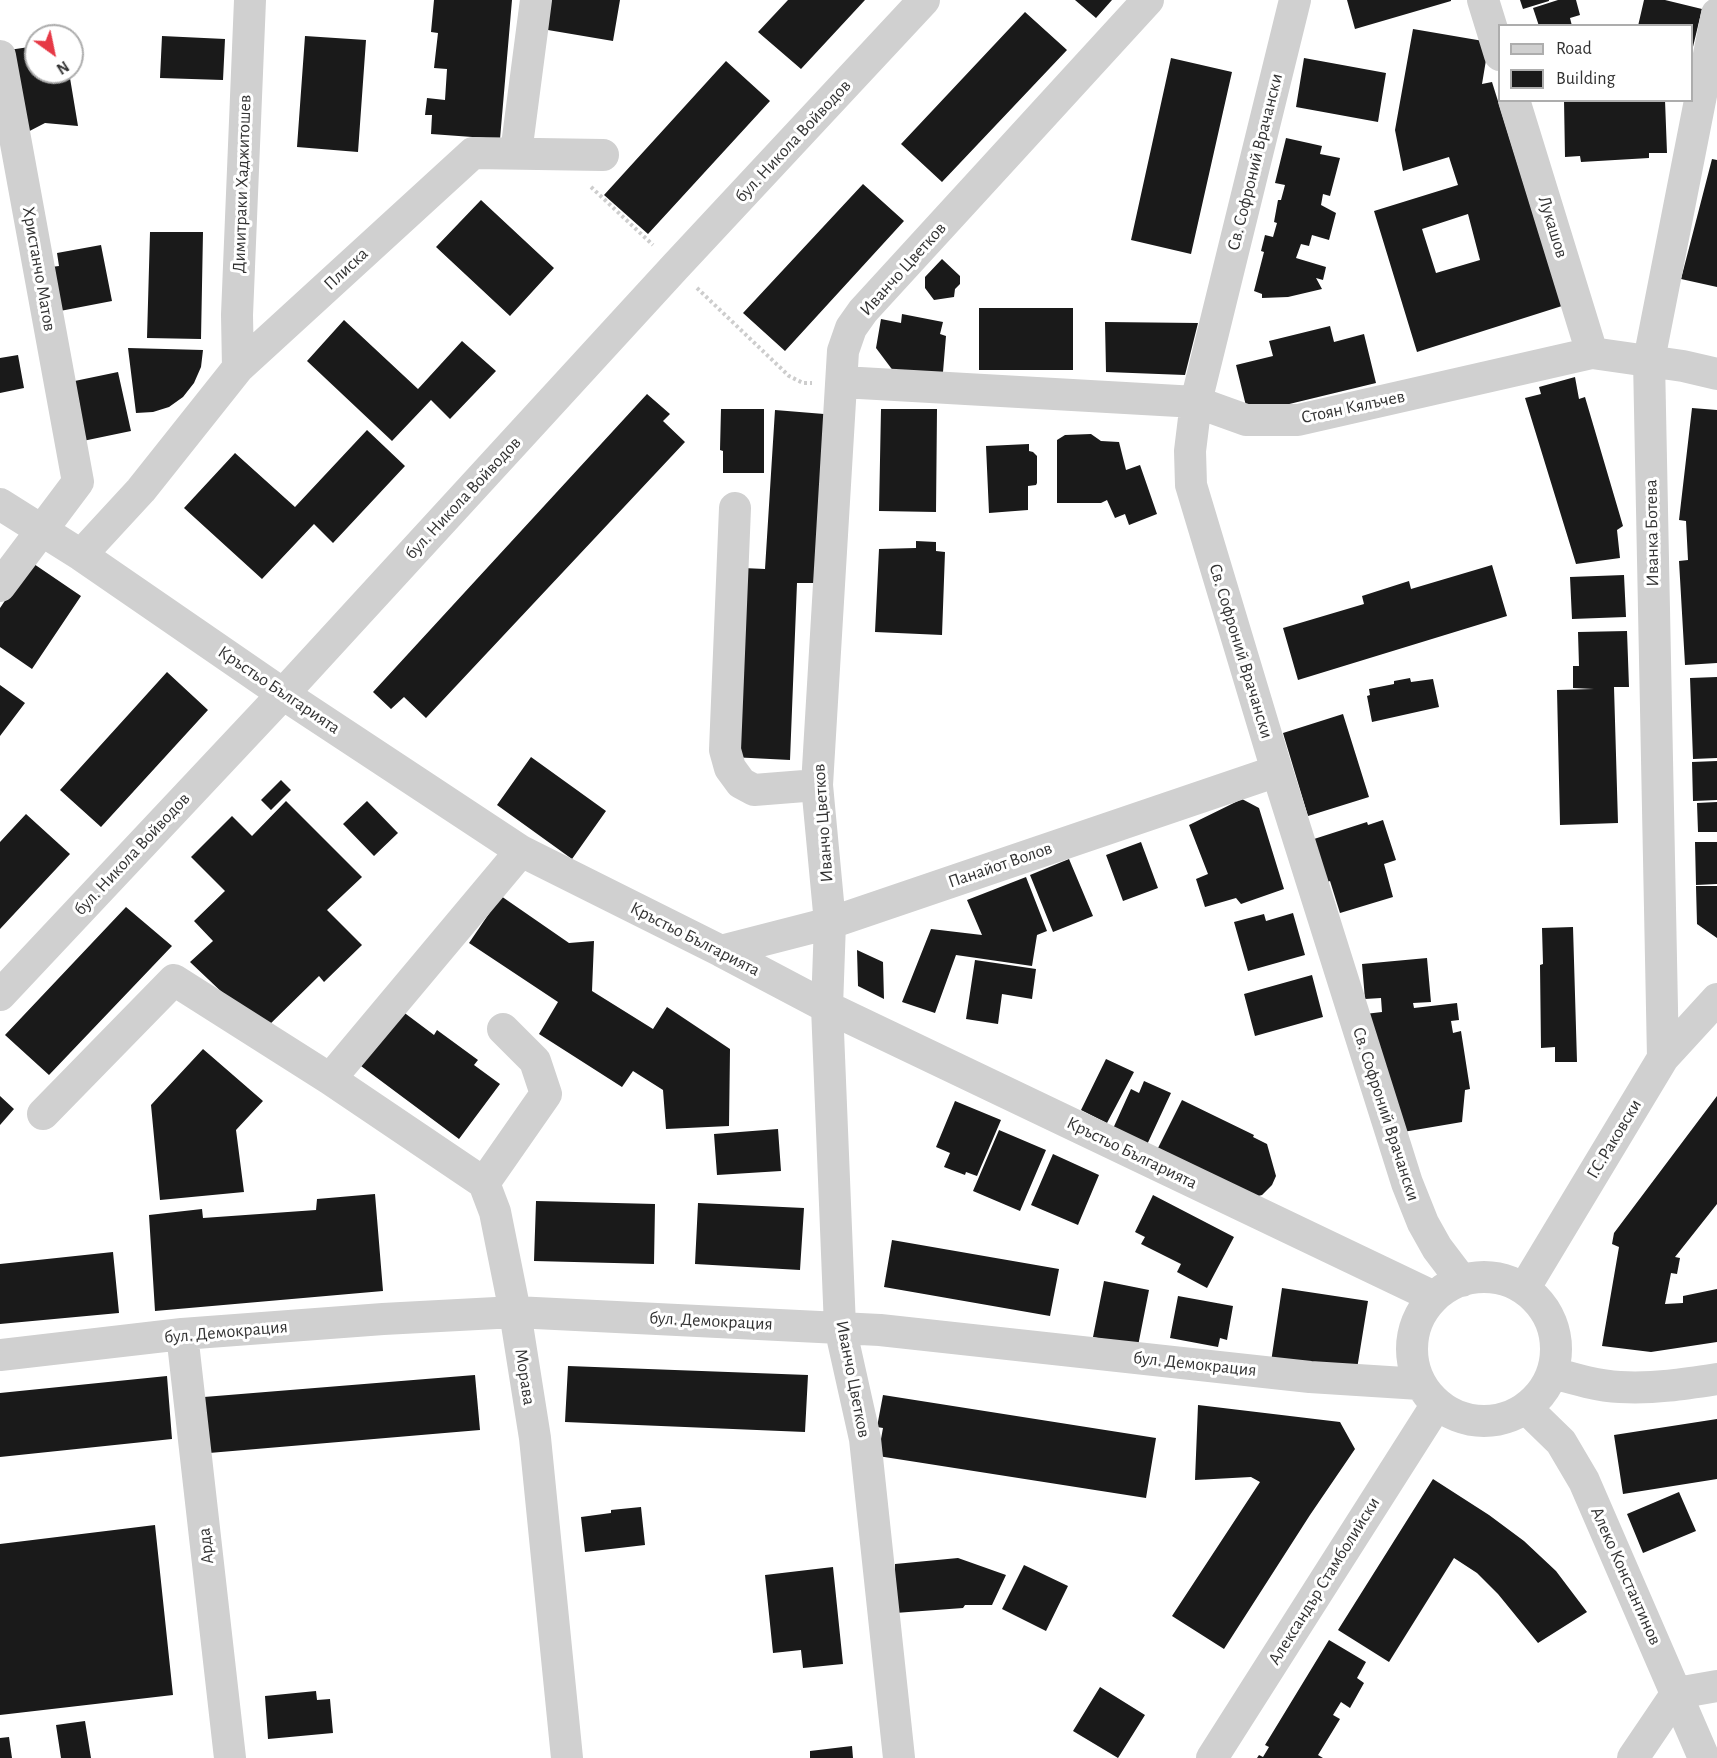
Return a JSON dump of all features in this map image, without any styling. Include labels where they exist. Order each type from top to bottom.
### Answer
[{"type":"street","name":"Димитраки Хаджитошев","points":[[238,368],[237,315],[250,0]]},
{"type":"street","points":[[516,153],[536,0]]},
{"type":"street","name":"бул. Никола Войводов","points":[[0,995],[283,694],[924,0]]},
{"type":"street","name":"Иванчо Цветков","points":[[899,1758],[865,1439],[840,1327],[826,1007],[830,923],[817,785],[843,351],[851,328],[863,311],[1148,0]]},
{"type":"street","name":"Св. Софроний Врачански","points":[[1295,0],[1196,402],[1190,451],[1191,485],[1277,771],[1407,1183],[1423,1223],[1437,1248],[1462,1281]]},
{"type":"street","points":[[1483,0],[1498,49]]},
{"type":"street","name":"Иванка Ботева","points":[[1663,1058],[1649,360],[1717,14]]},
{"type":"street","name":"Христанчо Матов","points":[[0,56],[85,522],[81,555]]},
{"type":"street","name":"Лукашов","points":[[1515,102],[1592,352]]},
{"type":"street","name":"Плиска","points":[[81,555],[141,490],[238,368],[472,153],[603,155]]},
{"type":"street","name":"Стоян Кялъчев","points":[[842,382],[1196,402],[1246,420],[1298,420],[1592,352],[1649,360],[1717,374]]},
{"type":"street","points":[[0,586],[78,482]]},
{"type":"street","name":"Кръстьо Българията","points":[[0,504],[81,555],[283,694],[521,851],[721,951],[826,1007],[1434,1297]]},
{"type":"street","points":[[735,508],[725,750],[730,768],[741,783],[754,790],[817,785]]},
{"type":"street","name":"Панайот Волов","points":[[721,951],[830,923],[1277,771]]},
{"type":"street","points":[[330,1079],[521,851]]},
{"type":"street","points":[[43,1114],[174,980],[330,1079],[484,1183],[546,1094],[536,1060],[503,1029]]},
{"type":"street","name":"Г.С.Раковски","points":[[1524,1289],[1663,1058],[1717,999]]},
{"type":"street","name":"Морава","points":[[484,1183],[501,1234],[535,1438],[567,1758]]},
{"type":"street","points":[[1484,1277],[1505,1280],[1524,1289],[1538,1301],[1549,1317],[1555,1336],[1556,1354],[1552,1373],[1537,1399],[1526,1408],[1505,1419],[1483,1422],[1460,1418],[1429,1394],[1413,1366],[1412,1347],[1415,1329],[1422,1311],[1434,1297],[1462,1281],[1484,1277]]},
{"type":"street","name":"бул. Демокрация","points":[[0,1355],[182,1335],[382,1319],[515,1312],[840,1327],[1310,1377],[1429,1394]]},
{"type":"street","name":"Арда","points":[[182,1335],[230,1758]]},
{"type":"street","points":[[1552,1373],[1621,1387],[1672,1386],[1717,1379]]},
{"type":"street","name":"Александър Стамболийски","points":[[1212,1758],[1429,1394]]},
{"type":"street","name":"Алеко Константинов","points":[[1526,1408],[1561,1442],[1584,1481],[1704,1758]]},
{"type":"street","points":[[1633,1758],[1677,1693],[1717,1686]]},
{"type":"building","points":[[434,0],[512,0],[500,139],[431,134],[432,115],[425,115],[427,98],[445,100],[447,69],[434,68],[438,33],[431,32]]},
{"type":"building","points":[[547,0],[620,0],[613,41],[542,29]]},
{"type":"building","points":[[788,0],[865,0],[801,69],[758,32]]},
{"type":"building","points":[[1075,0],[1112,0],[1096,18]]},
{"type":"building","points":[[1347,0],[1451,0],[1451,1],[1355,29]]},
{"type":"building","points":[[1520,0],[1549,0],[1549,1],[1523,9]]},
{"type":"building","points":[[1558,0],[1576,0],[1580,15],[1570,18],[1572,24],[1538,24],[1533,8]]},
{"type":"building","points":[[1644,0],[1665,0],[1702,9],[1693,47],[1693,24],[1638,24]]},
{"type":"building","points":[[1025,12],[1067,50],[942,182],[901,144]]},
{"type":"building","points":[[1413,29],[1489,42],[1482,84],[1492,82],[1562,306],[1417,352],[1374,211],[1458,185],[1449,157],[1403,171],[1395,130]],"holes":[[[1468,214],[1480,260],[1436,273],[1422,229]]]},
{"type":"building","points":[[162,36],[225,39],[223,80],[160,78]]},
{"type":"building","points":[[305,36],[366,40],[358,152],[297,147]]},
{"type":"building","points":[[24,48],[24,84],[71,84],[78,126],[45,123],[18,137],[2,51]]},
{"type":"building","points":[[1171,58],[1232,72],[1191,254],[1131,240]]},
{"type":"building","points":[[1304,58],[1386,73],[1378,122],[1296,107]]},
{"type":"building","points":[[726,61],[770,101],[648,234],[604,195]]},
{"type":"building","points":[[1564,102],[1665,102],[1667,153],[1649,153],[1649,158],[1581,162],[1580,156],[1565,157]]},
{"type":"building","points":[[1286,138],[1322,146],[1320,154],[1340,158],[1330,196],[1323,194],[1321,205],[1336,213],[1329,240],[1312,235],[1309,246],[1301,244],[1296,258],[1326,267],[1323,280],[1316,278],[1322,289],[1288,297],[1262,298],[1262,294],[1254,291],[1264,252],[1261,251],[1265,235],[1273,237],[1277,223],[1274,222],[1278,200],[1281,200],[1285,185],[1275,183]]},
{"type":"building","points":[[1712,159],[1717,160],[1717,287],[1681,279]]},
{"type":"building","points":[[863,184],[904,221],[785,351],[743,313]]},
{"type":"building","points":[[481,200],[554,268],[510,316],[436,247]]},
{"type":"building","points":[[150,232],[203,232],[201,339],[147,338]]},
{"type":"building","points":[[101,245],[112,301],[60,311],[51,267],[59,266],[57,253]]},
{"type":"building","points":[[942,259],[960,276],[960,284],[955,289],[954,297],[934,300],[925,288],[925,277]]},
{"type":"building","points":[[979,308],[1073,308],[1073,370],[979,370]]},
{"type":"building","points":[[902,314],[943,322],[940,334],[946,336],[943,372],[894,372],[876,348],[881,319],[901,323]]},
{"type":"building","points":[[344,320],[418,389],[462,341],[496,371],[450,419],[431,400],[392,441],[307,361]]},
{"type":"building","points":[[1105,322],[1198,323],[1185,375],[1106,372]]},
{"type":"building","points":[[1330,326],[1334,342],[1364,334],[1376,383],[1248,414],[1236,365],[1273,356],[1269,341]]},
{"type":"building","points":[[128,348],[203,350],[201,367],[194,383],[183,397],[169,407],[153,412],[136,413]]},
{"type":"building","points":[[18,355],[24,388],[0,393],[0,358]]},
{"type":"building","points":[[118,372],[131,431],[78,442],[65,383]]},
{"type":"building","points":[[1575,377],[1579,399],[1585,397],[1623,526],[1617,530],[1620,558],[1576,564],[1525,398],[1541,394],[1539,387]]},
{"type":"building","points":[[647,394],[670,414],[663,421],[685,442],[426,718],[404,697],[391,709],[373,692]]},
{"type":"building","points":[[1692,408],[1717,410],[1717,663],[1685,665],[1679,561],[1688,560],[1686,521],[1679,520]]},
{"type":"building","points":[[721,409],[764,409],[764,473],[723,473],[723,451],[720,450]]},
{"type":"building","points":[[881,409],[937,409],[936,512],[879,511]]},
{"type":"building","points":[[775,410],[824,414],[816,583],[797,583],[790,760],[731,757],[743,568],[765,569]]},
{"type":"building","points":[[367,430],[405,466],[333,543],[314,524],[262,579],[184,508],[235,453],[295,507]]},
{"type":"building","points":[[1091,434],[1101,441],[1119,442],[1126,470],[1140,465],[1157,514],[1129,525],[1125,514],[1115,518],[1107,500],[1101,503],[1057,503],[1057,440],[1065,435]]},
{"type":"building","points":[[1029,444],[1029,451],[1037,456],[1037,483],[1028,486],[1028,510],[989,513],[986,446]]},
{"type":"building","points":[[916,541],[936,542],[936,551],[945,552],[942,635],[875,632],[879,549],[916,548]]},
{"type":"building","points":[[31,562],[81,596],[32,669],[0,647],[0,608]]},
{"type":"building","points":[[1492,565],[1507,616],[1298,680],[1283,628],[1364,604],[1362,596],[1409,581],[1411,589]]},
{"type":"building","points":[[1624,575],[1626,617],[1572,619],[1570,577]]},
{"type":"building","points":[[1627,631],[1629,687],[1614,687],[1618,823],[1560,825],[1557,690],[1594,689],[1573,688],[1573,666],[1579,666],[1578,632]]},
{"type":"building","points":[[167,672],[208,710],[101,827],[60,790]]},
{"type":"building","points":[[1717,677],[1717,758],[1693,759],[1690,678]]},
{"type":"building","points":[[1410,678],[1411,682],[1433,679],[1439,707],[1372,722],[1367,696],[1370,695],[1369,689]]},
{"type":"building","points":[[0,685],[25,703],[0,736]]},
{"type":"building","points":[[1343,714],[1369,797],[1308,816],[1283,733]]},
{"type":"building","points":[[531,757],[606,811],[572,859],[497,805]]},
{"type":"building","points":[[1717,761],[1717,800],[1693,801],[1692,762]]},
{"type":"building","points":[[281,780],[291,790],[271,810],[261,800]]},
{"type":"building","points":[[1242,799],[1259,808],[1284,889],[1241,904],[1236,898],[1205,907],[1196,879],[1208,874],[1189,825]]},
{"type":"building","points":[[286,801],[362,877],[327,910],[362,945],[324,982],[319,976],[263,1031],[190,962],[213,941],[194,921],[225,891],[191,857],[232,816],[252,836]]},
{"type":"building","points":[[367,801],[398,833],[374,856],[343,824]]},
{"type":"building","points":[[1717,802],[1717,832],[1698,832],[1697,803]]},
{"type":"building","points":[[26,814],[70,854],[0,929],[0,842]]},
{"type":"building","points":[[1383,820],[1396,860],[1384,864],[1393,897],[1340,913],[1330,881],[1327,882],[1314,839],[1367,822],[1368,825]]},
{"type":"building","points":[[1141,842],[1158,888],[1123,901],[1106,855]]},
{"type":"building","points":[[1695,842],[1717,842],[1717,884],[1696,885]]},
{"type":"building","points":[[1069,859],[1093,916],[1053,932],[1030,875]]},
{"type":"building","points":[[1026,877],[1047,931],[1037,935],[1032,966],[956,955],[935,1013],[902,1002],[931,929],[982,935],[967,900]]},
{"type":"building","points":[[1696,886],[1717,886],[1717,938],[1697,924]]},
{"type":"building","points":[[501,896],[569,943],[594,941],[592,991],[653,1029],[667,1007],[730,1049],[729,1126],[666,1129],[663,1090],[633,1071],[622,1087],[539,1034],[558,1002],[469,943]]},
{"type":"building","points":[[126,907],[172,946],[49,1075],[5,1035]]},
{"type":"building","points":[[1293,913],[1305,955],[1248,971],[1234,922],[1264,914],[1266,921]]},
{"type":"building","points":[[1573,927],[1577,1062],[1555,1062],[1555,1047],[1541,1048],[1542,928]]},
{"type":"building","points":[[857,950],[883,962],[884,999],[858,986]]},
{"type":"building","points":[[1427,958],[1431,1002],[1413,1003],[1414,1008],[1457,1003],[1459,1020],[1451,1021],[1453,1033],[1461,1031],[1470,1089],[1465,1090],[1462,1122],[1403,1132],[1365,1014],[1382,1012],[1381,998],[1365,999],[1362,964]]},
{"type":"building","points":[[975,960],[1036,969],[1032,999],[1002,994],[998,1024],[966,1019]]},
{"type":"building","points":[[1312,975],[1323,1017],[1255,1036],[1244,994]]},
{"type":"building","points":[[402,1011],[434,1035],[437,1030],[478,1060],[474,1065],[500,1084],[459,1139],[361,1066]]},
{"type":"building","points":[[203,1049],[263,1101],[236,1130],[244,1192],[160,1200],[151,1105]]},
{"type":"building","points":[[1106,1059],[1134,1072],[1107,1123],[1081,1110]]},
{"type":"building","points":[[1144,1081],[1171,1093],[1145,1149],[1111,1133],[1131,1089],[1139,1093]]},
{"type":"building","points":[[0,1096],[14,1109],[0,1125]]},
{"type":"building","points":[[1717,1096],[1717,1204],[1675,1257],[1680,1258],[1677,1274],[1671,1273],[1665,1304],[1683,1303],[1683,1296],[1717,1289],[1717,1342],[1651,1352],[1602,1346],[1619,1247],[1612,1244],[1614,1233]]},
{"type":"building","points":[[1182,1100],[1254,1135],[1253,1137],[1267,1144],[1276,1176],[1272,1185],[1262,1195],[1242,1200],[1155,1154]]},
{"type":"building","points":[[955,1101],[1001,1120],[977,1176],[966,1172],[965,1175],[944,1167],[950,1153],[936,1147]]},
{"type":"building","points":[[778,1129],[781,1171],[717,1175],[714,1134]]},
{"type":"building","points":[[999,1130],[1046,1150],[1020,1211],[973,1191]]},
{"type":"building","points":[[1053,1154],[1099,1175],[1078,1225],[1031,1205]]},
{"type":"building","points":[[375,1194],[383,1291],[155,1311],[149,1215],[202,1209],[203,1218],[316,1210],[317,1199]]},
{"type":"building","points":[[1153,1195],[1234,1237],[1207,1288],[1177,1272],[1181,1264],[1141,1244],[1145,1237],[1135,1232]]},
{"type":"building","points":[[536,1201],[655,1204],[654,1264],[534,1261]]},
{"type":"building","points":[[698,1203],[804,1208],[800,1270],[695,1264]]},
{"type":"building","points":[[892,1240],[1059,1269],[1050,1316],[884,1287]]},
{"type":"building","points":[[113,1252],[119,1313],[0,1324],[0,1264]]},
{"type":"building","points":[[1104,1281],[1149,1290],[1138,1346],[1093,1337]]},
{"type":"building","points":[[1282,1288],[1368,1301],[1356,1375],[1271,1362]]},
{"type":"building","points":[[1178,1296],[1233,1306],[1227,1340],[1220,1338],[1218,1347],[1170,1338]]},
{"type":"building","points":[[568,1366],[808,1375],[805,1432],[565,1422]]},
{"type":"building","points":[[475,1375],[480,1430],[209,1453],[204,1397]]},
{"type":"building","points":[[167,1376],[172,1439],[0,1457],[0,1393]]},
{"type":"building","points":[[883,1395],[1156,1438],[1146,1498],[878,1456],[883,1428],[877,1427]]},
{"type":"building","points":[[1198,1405],[1340,1422],[1355,1449],[1224,1649],[1172,1616],[1260,1482],[1251,1477],[1195,1480]]},
{"type":"building","points":[[1717,1419],[1717,1479],[1623,1494],[1614,1435]]},
{"type":"building","points":[[1433,1479],[1524,1541],[1556,1571],[1587,1612],[1538,1643],[1498,1594],[1477,1573],[1454,1558],[1389,1662],[1338,1630]]},
{"type":"building","points":[[1679,1492],[1696,1531],[1643,1553],[1627,1514]]},
{"type":"building","points":[[641,1507],[645,1545],[585,1552],[581,1517],[611,1513],[611,1510]]},
{"type":"building","points":[[155,1525],[173,1695],[0,1715],[0,1544]]},
{"type":"building","points":[[958,1558],[1006,1575],[992,1605],[965,1605],[963,1608],[895,1613],[895,1564]]},
{"type":"building","points":[[1024,1565],[1068,1586],[1046,1631],[1002,1609]]},
{"type":"building","points":[[833,1567],[843,1664],[803,1668],[801,1650],[773,1653],[765,1575]]},
{"type":"building","points":[[1329,1640],[1366,1662],[1357,1678],[1364,1683],[1350,1708],[1341,1702],[1333,1715],[1340,1719],[1318,1755],[1323,1758],[1257,1758],[1259,1755],[1263,1757],[1269,1747],[1265,1745]]},
{"type":"building","points":[[1100,1687],[1145,1715],[1118,1758],[1073,1731]]},
{"type":"building","points":[[316,1691],[317,1700],[330,1699],[333,1733],[268,1739],[265,1696]]},
{"type":"building","points":[[85,1721],[91,1758],[61,1758],[56,1725]]},
{"type":"building","points":[[9,1737],[12,1758],[0,1758],[0,1738]]},
{"type":"building","points":[[852,1746],[853,1758],[810,1758],[810,1751]]}]
